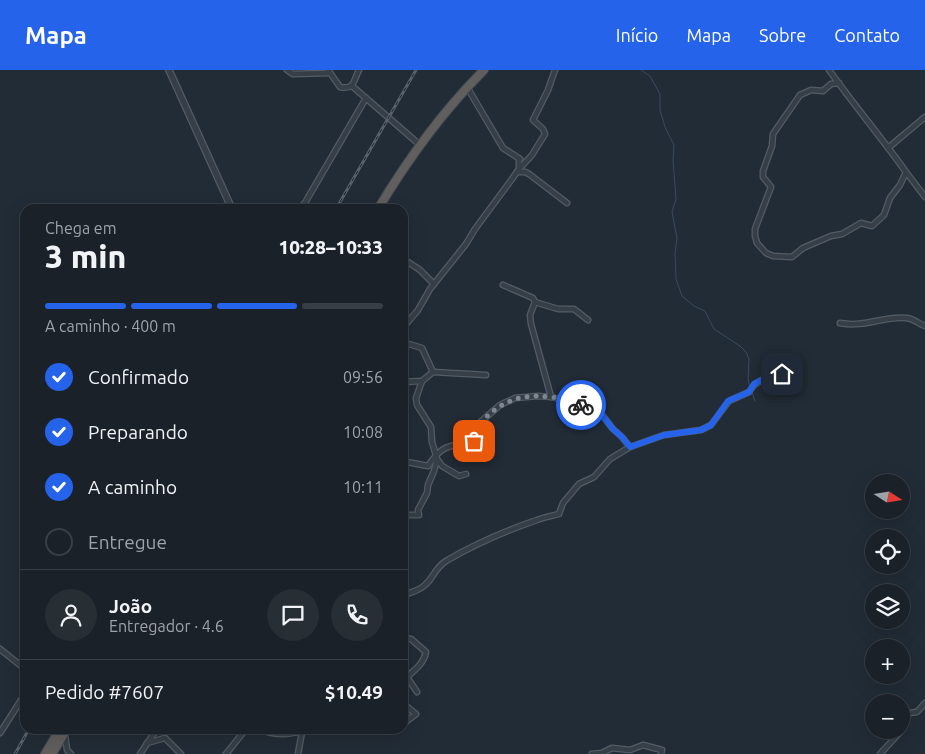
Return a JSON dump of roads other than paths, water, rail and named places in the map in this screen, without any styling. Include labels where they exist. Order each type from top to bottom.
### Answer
[{"type":"highway","points":[[381,204],[420,145],[467,87],[484,70]]},
{"type":"highway","points":[[45,754],[59,734]]},
{"type":"highway","points":[[52,754],[60,734]]},
{"type":"street","points":[[169,70],[230,204]]},
{"type":"street","points":[[286,70],[293,74],[329,72],[340,87],[347,88],[352,86],[359,70]]},
{"type":"street","points":[[408,322],[518,170],[532,155],[545,134],[544,129],[533,120],[548,90],[555,70]]},
{"type":"street","points":[[829,70],[925,197]]},
{"type":"street","points":[[839,83],[832,84],[823,91],[811,90],[800,95],[773,134],[772,146],[763,171],[763,177],[771,187],[755,229],[757,243],[762,250],[772,256],[792,257],[807,246],[831,236],[842,234],[861,224],[872,226],[884,215],[890,198],[900,185],[906,172]]},
{"type":"street","points":[[352,86],[420,145]]},
{"type":"street","points":[[467,87],[502,148],[526,160]]},
{"type":"street","points":[[304,204],[366,98]]},
{"type":"street","points":[[888,148],[925,116]]},
{"type":"street","points":[[518,170],[519,158]]},
{"type":"street","points":[[518,170],[529,174],[566,202]]},
{"type":"street","points":[[408,262],[420,270],[434,284]]},
{"type":"street","points":[[503,285],[533,298],[535,302],[558,310],[574,309],[588,320]]},
{"type":"street","points":[[535,302],[530,315],[531,324],[551,397]]},
{"type":"street","points":[[840,323],[854,325],[906,318],[925,326]]},
{"type":"street","points":[[408,344],[422,348],[433,372]]},
{"type":"street","points":[[466,474],[459,476],[442,466],[432,442],[431,427],[417,405],[416,398],[422,381],[433,372],[486,375]]},
{"type":"street","points":[[408,593],[420,589],[428,583],[431,576],[445,562],[506,532],[560,514],[563,503],[579,484],[594,477],[610,459],[630,447],[664,435],[706,428],[711,425],[728,401],[749,392],[754,384],[765,378],[782,374]]},
{"type":"street","points":[[408,382],[422,381]]},
{"type":"street","points":[[408,462],[428,466],[437,456],[453,445],[463,444],[488,414],[500,405],[515,398],[551,397],[567,400],[575,404],[587,405],[599,411],[630,447]]},
{"type":"street","points":[[468,438],[474,441]]},
{"type":"street","points":[[408,515],[419,515],[418,510],[427,494],[437,456]]},
{"type":"street","points":[[408,638],[426,652],[419,666],[408,676]]},
{"type":"street","points":[[0,649],[20,665]]},
{"type":"street","points":[[408,678],[418,692]]},
{"type":"street","points":[[0,733],[20,703]]},
{"type":"street","points":[[880,754],[903,729],[905,718],[909,713],[917,712],[925,703]]},
{"type":"street","points":[[408,707],[416,714],[408,720]]},
{"type":"street","points":[[63,734],[67,750],[71,754]]},
{"type":"street","points":[[140,754],[154,734]]},
{"type":"street","points":[[226,754],[242,734]]},
{"type":"street","points":[[298,754],[301,734]]},
{"type":"street","points":[[148,743],[165,738],[180,754]]},
{"type":"street","points":[[592,754],[602,753],[612,748],[630,750],[643,745],[662,750],[660,754]]},
{"type":"waterway","points":[[641,70],[650,76],[660,94],[660,110],[665,127],[674,145],[673,160],[676,199],[672,212],[677,238],[675,253],[676,279],[682,296],[694,306],[705,311],[714,329],[746,352],[749,359],[748,379],[750,388]]},
{"type":"waterway","points":[[752,392],[755,401]]},
{"type":"railway","points":[[339,204],[416,70]]},
{"type":"railway","points":[[15,754],[26,734]]}]
